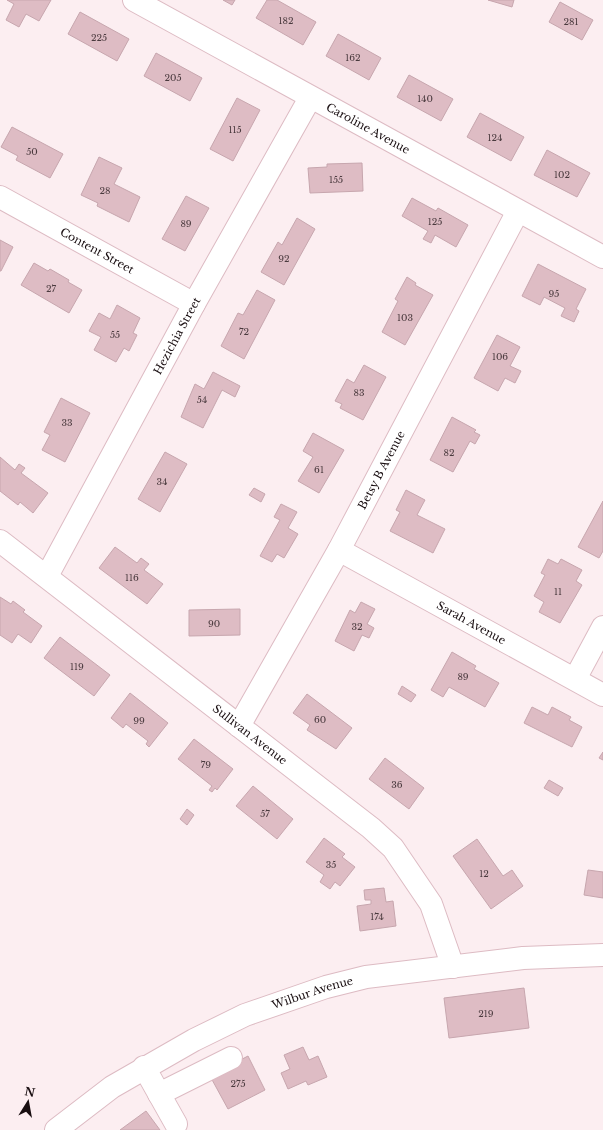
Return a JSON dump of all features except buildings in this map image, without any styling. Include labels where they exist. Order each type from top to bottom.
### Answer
[{"type":"street","name":"Caroline Avenue","points":[[134,0],[518,212],[603,257]]},
{"type":"street","name":"Hezichia Street","points":[[47,576],[194,304],[310,98]]},
{"type":"street","name":"Content Street","points":[[0,197],[194,304]]},
{"type":"street","name":"Betsy B Avenue","points":[[239,726],[339,550],[518,212]]},
{"type":"street","name":"Sullivan Avenue","points":[[0,541],[371,828],[393,848],[431,904],[453,966]]},
{"type":"street","name":"Sarah Avenue","points":[[339,550],[603,695]]},
{"type":"street","points":[[575,679],[603,628]]},
{"type":"street","name":"Wilbur Avenue","points":[[56,1130],[112,1087],[144,1067],[194,1040],[245,1015],[326,987],[366,978],[453,966],[523,958],[603,955]]},
{"type":"street","points":[[160,1094],[231,1058]]},
{"type":"street","points":[[144,1067],[176,1124]]}]
